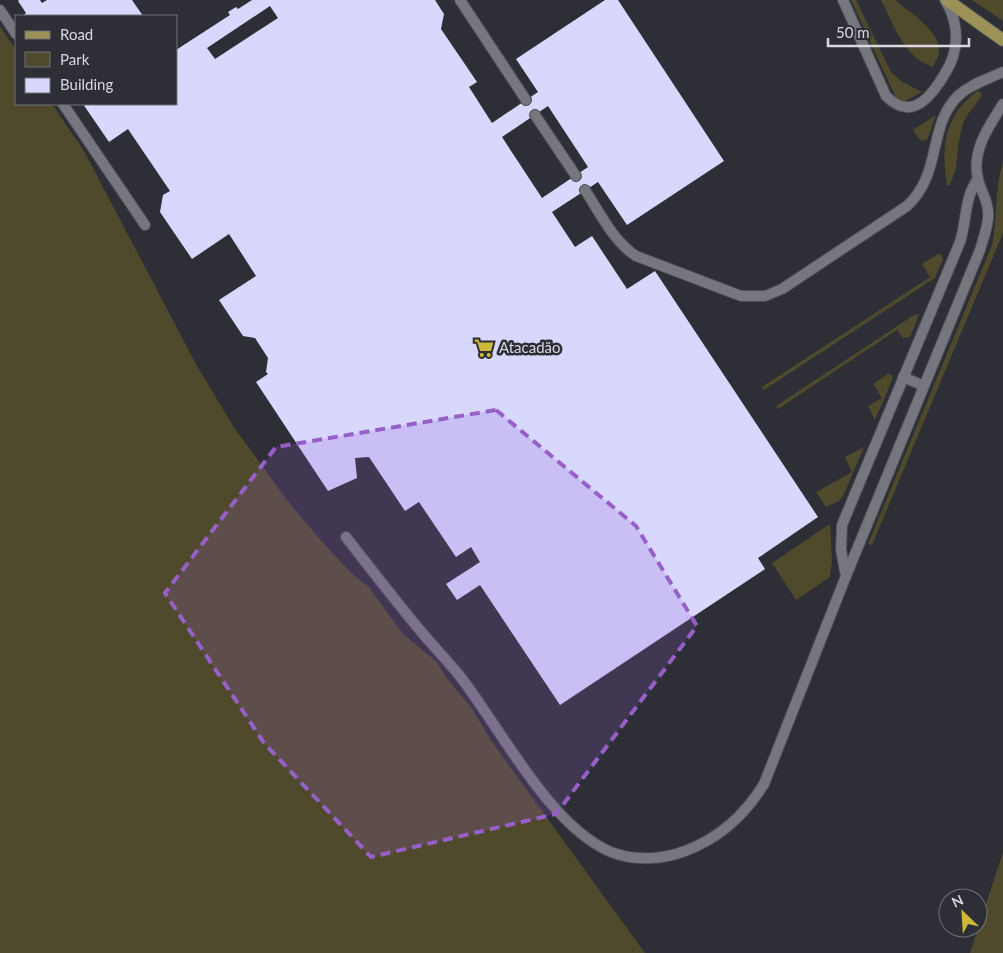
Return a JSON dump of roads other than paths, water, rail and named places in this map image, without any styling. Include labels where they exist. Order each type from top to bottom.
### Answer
[{"type":"main road","points":[[946,0],[1003,40]]},
{"type":"lane","points":[[460,0],[526,100]]},
{"type":"lane","points":[[843,0],[886,96],[897,104],[910,107],[917,106],[929,98],[949,67],[953,57],[955,25],[946,0]]},
{"type":"lane","points":[[0,10],[15,32]]},
{"type":"lane","points":[[585,190],[622,245],[636,256],[741,296],[765,296],[782,290],[907,206],[916,197],[928,177],[942,122],[952,103],[973,85],[1003,72]]},
{"type":"lane","points":[[346,537],[420,631],[459,676],[543,795],[570,824],[598,846],[626,857],[642,858],[679,853],[713,838],[728,827],[754,800],[771,766],[846,576],[980,250],[989,212],[978,179],[977,158],[982,138],[1003,104]]},
{"type":"lane","points":[[64,105],[145,225]]},
{"type":"lane","points":[[535,115],[576,176]]},
{"type":"lane","points":[[846,576],[841,550],[842,525],[960,242],[966,219],[969,194],[978,179]]},
{"type":"lane","points":[[904,377],[924,386]]},
{"type":"place","name":"Atacadão","points":[[484,348]]}]
